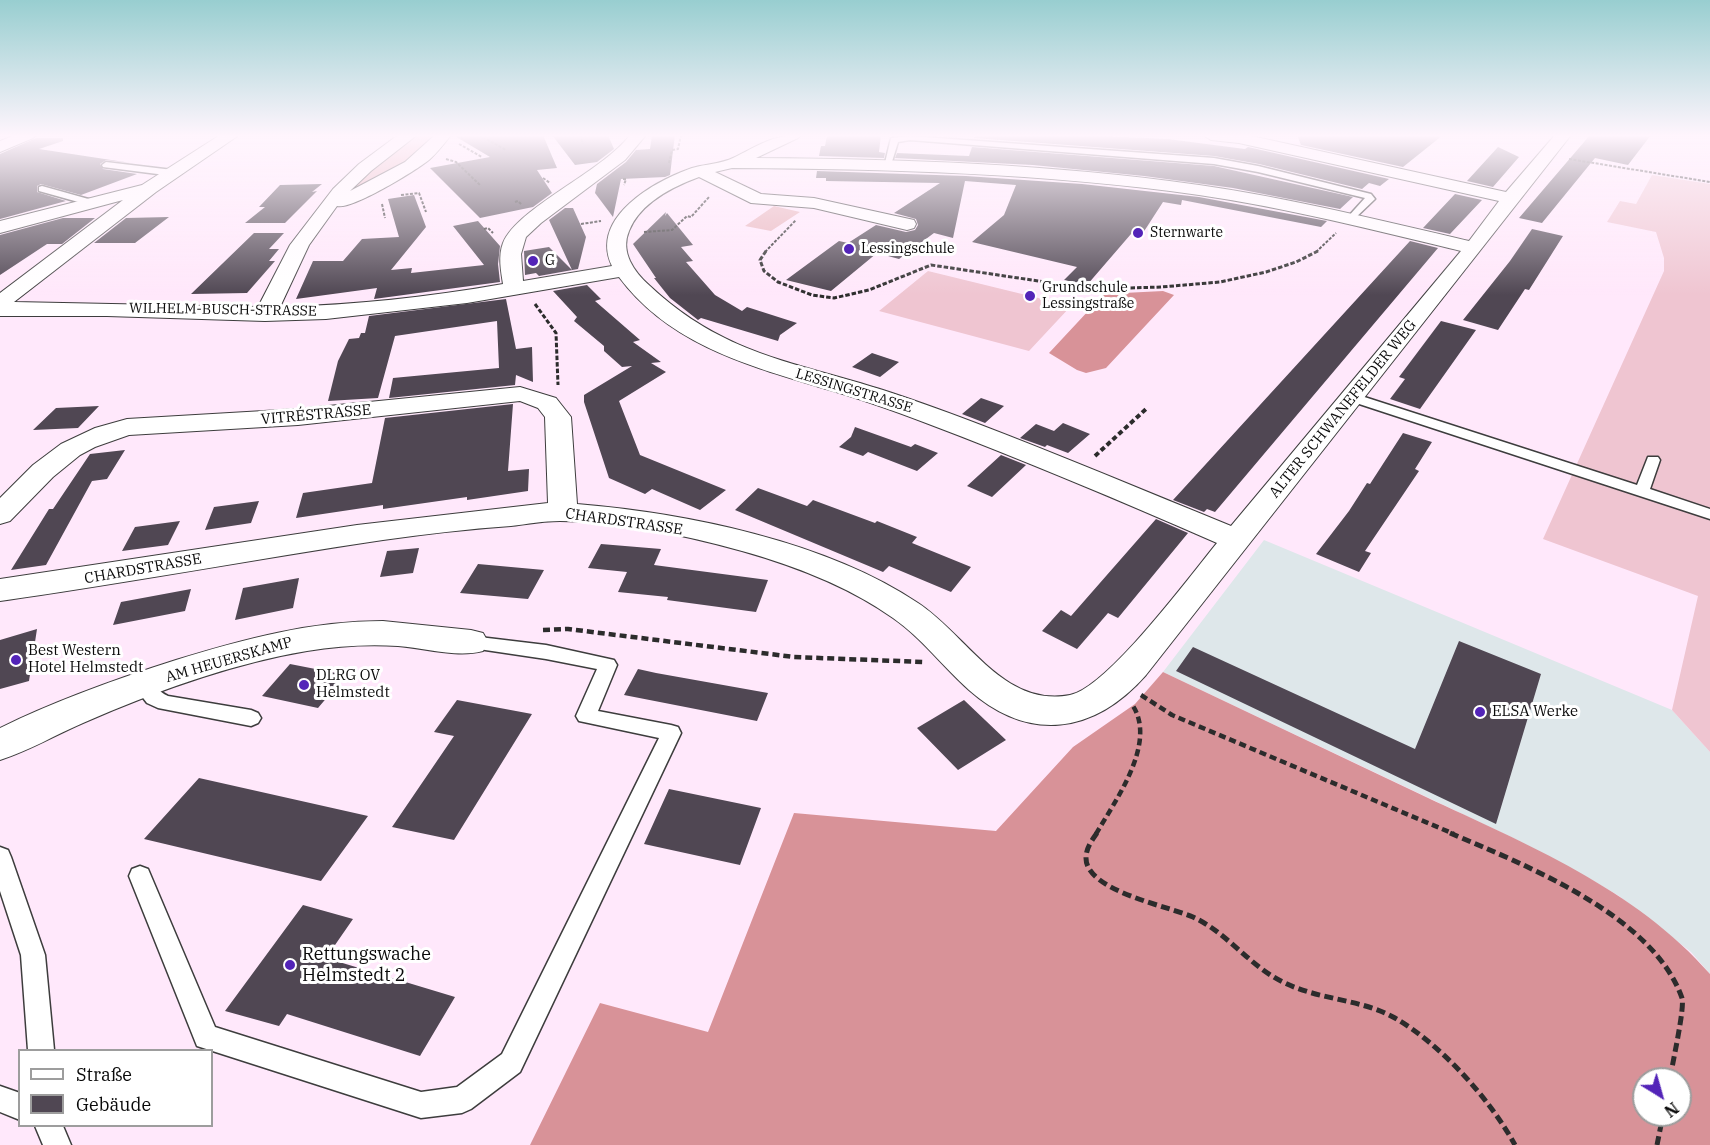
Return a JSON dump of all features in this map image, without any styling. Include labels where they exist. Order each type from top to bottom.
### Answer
[{"type":"street","points":[[0,227],[88,202],[148,188]]},
{"type":"street","points":[[0,303],[149,188]]},
{"type":"street","points":[[265,314],[304,237],[342,188]]},
{"type":"street","points":[[324,210],[370,188]]},
{"type":"street","points":[[518,288],[511,258],[514,241],[518,234],[547,208],[574,188]]},
{"type":"street","points":[[622,270],[617,258],[616,238],[629,214],[660,188]]},
{"type":"street","points":[[742,188],[757,199],[799,200],[907,224]]},
{"type":"street","points":[[1179,188],[1259,200],[1474,248]]},
{"type":"street","points":[[1467,188],[1510,198]]},
{"type":"street","name":"ALTER SCHWANEFELDER WEG","points":[[1120,681],[1474,248],[1518,188]]},
{"type":"street","name":"WILHELM-BUSCH-STRASSE","points":[[0,309],[107,309],[265,314],[371,308],[518,288],[622,270]]},
{"type":"street","name":"LESSINGSTRASSE","points":[[622,270],[658,307],[698,335],[723,348],[796,374],[859,390],[911,408],[1078,472],[1236,540]]},
{"type":"street","name":"VITRÉSTRASSE","points":[[0,515],[53,460],[70,448],[102,434],[127,427],[298,417],[520,394],[537,397],[553,406]]},
{"type":"street","points":[[553,406],[558,417],[563,512]]},
{"type":"street","name":"CHARDSTRASSE","points":[[0,590],[88,579],[360,533],[563,512],[652,524],[748,543],[795,557],[880,595],[909,612],[994,691],[1017,706],[1057,713],[1081,707],[1103,697],[1120,681]]},
{"type":"street","name":"AM HEUERSKAMP","points":[[0,746],[69,712],[142,685],[284,642],[353,634],[403,634],[471,642]]},
{"type":"lane","points":[[1337,188],[1368,196],[1370,199],[1351,219]]},
{"type":"lane","points":[[42,189],[88,202]]},
{"type":"lane","points":[[1352,397],[1710,514]]},
{"type":"lane","points":[[1642,492],[1653,460]]},
{"type":"lane","points":[[140,876],[206,1037],[421,1105],[462,1100],[491,1080],[511,1064],[671,733],[586,716],[608,665],[546,652],[471,642]]},
{"type":"lane","points":[[142,685],[154,698],[165,703],[251,718]]},
{"type":"lane","points":[[0,857],[33,955],[41,1049]]},
{"type":"lane","points":[[0,1099],[18,1106]]},
{"type":"lane","points":[[50,1127],[57,1145]]},
{"type":"path","points":[[637,232],[672,230],[687,216],[691,217],[708,188]]},
{"type":"path","points":[[400,196],[419,193],[426,212]]},
{"type":"path","points":[[823,205],[794,221],[760,260],[764,271],[778,282],[813,295],[834,298],[869,290],[931,265],[1092,289],[1152,288],[1220,282],[1266,272],[1307,257],[1351,219]]},
{"type":"path","points":[[518,288],[556,333],[559,394],[553,406]]},
{"type":"path","points":[[1078,472],[1146,410]]},
{"type":"path","points":[[673,641],[794,657],[963,663]]},
{"type":"path","points":[[1120,681],[1172,715],[1531,867],[1604,909],[1643,938],[1683,1000],[1672,1067]]},
{"type":"path","points":[[1120,681],[1142,722],[1142,743],[1124,783],[1088,848],[1085,861],[1094,876],[1106,885],[1211,925],[1270,976],[1308,994],[1378,1010],[1400,1020],[1437,1052],[1492,1110],[1515,1145]]},
{"type":"path","points":[[1657,1145],[1661,1127]]},
{"type":"shaded area","points":[[348,188],[362,188],[344,199],[344,192]]},
{"type":"shaded area","points":[[1645,188],[1710,188],[1710,752],[1672,710],[1698,596],[1543,539],[1664,271],[1664,258],[1656,232],[1607,222],[1620,201],[1636,204]]},
{"type":"shaded area","points":[[774,206],[800,212],[771,231],[745,226]]},
{"type":"shaded area","points":[[928,271],[1071,306],[1029,351],[879,311]]},
{"type":"shaded area","points":[[1163,291],[1174,295],[1106,368],[1086,373],[1049,353],[1104,294]]},
{"type":"shaded area","points":[[1264,540],[1672,710],[1710,752],[1710,974],[1691,952],[1619,896],[1585,876],[1511,837],[1163,672]]},
{"type":"shaded area","points":[[1163,672],[1540,851],[1614,893],[1681,944],[1710,974],[1710,1145],[530,1145],[600,1003],[708,1032],[794,813],[996,831],[1073,747],[1135,704]]},
{"type":"building","points":[[0,188],[37,188],[37,192],[66,201],[0,219]]},
{"type":"building","points":[[57,188],[99,188],[81,195]]},
{"type":"building","points":[[277,188],[316,188],[312,192],[317,191],[285,223],[245,223],[265,207],[259,207]]},
{"type":"building","points":[[450,188],[549,188],[552,193],[533,207],[480,218]]},
{"type":"building","points":[[596,188],[619,188],[613,217],[595,193]]},
{"type":"building","points":[[932,188],[963,188],[953,238],[934,233],[899,259],[877,253],[831,291],[786,280],[839,241],[848,243],[876,225],[906,232],[915,230],[918,225],[916,219],[894,213]]},
{"type":"building","points":[[1015,188],[1122,188],[1199,197],[1327,221],[1321,227],[1182,200],[1181,205],[1163,202],[1141,236],[1131,234],[1087,285],[1064,280],[1077,267],[972,242],[1004,215]]},
{"type":"building","points":[[1235,188],[1315,188],[1353,197],[1340,209]]},
{"type":"building","points":[[1544,188],[1570,188],[1542,223],[1519,218]]},
{"type":"building","points":[[1455,194],[1482,200],[1450,234],[1423,228]]},
{"type":"building","points":[[414,195],[426,227],[391,270],[412,268],[411,273],[484,265],[453,226],[478,221],[500,246],[498,264],[500,282],[374,299],[377,288],[296,299],[313,261],[343,261],[362,239],[399,237],[388,199]]},
{"type":"building","points":[[565,208],[573,208],[586,237],[578,269],[539,276],[536,273],[525,275],[524,251],[549,247],[572,270],[549,220]]},
{"type":"building","points":[[666,212],[665,216],[667,213],[693,245],[681,247],[693,261],[686,262],[715,295],[742,311],[747,307],[797,323],[780,335],[778,341],[701,318],[698,320],[670,298],[654,278],[656,278],[633,244]]},
{"type":"building","points":[[169,217],[135,243],[94,243],[126,218]]},
{"type":"building","points":[[63,218],[95,218],[62,244],[47,244],[0,275],[0,235]]},
{"type":"building","points":[[1532,229],[1563,236],[1529,290],[1525,289],[1498,330],[1463,320],[1510,261]]},
{"type":"building","points":[[254,233],[284,233],[269,249],[279,249],[269,261],[275,261],[247,293],[191,294]]},
{"type":"building","points":[[1410,241],[1438,248],[1215,512],[1207,509],[1204,512],[1173,500]]},
{"type":"building","points":[[587,285],[601,299],[595,301],[640,340],[633,342],[661,362],[651,363],[666,372],[619,401],[640,455],[726,490],[700,510],[652,489],[645,494],[609,478],[584,402],[584,395],[632,366],[622,367],[604,351],[604,346],[574,321],[577,317],[553,291]]},
{"type":"building","points":[[506,299],[516,349],[532,347],[533,382],[516,375],[515,385],[389,398],[393,378],[499,368],[497,321],[395,336],[378,398],[328,401],[338,361],[349,339],[359,338],[361,333],[365,333],[369,316]]},
{"type":"building","points":[[1441,321],[1476,330],[1420,409],[1390,399],[1405,379],[1399,377]]},
{"type":"building","points":[[872,353],[899,362],[880,377],[852,367]]},
{"type":"building","points":[[981,398],[1004,406],[985,423],[962,414]]},
{"type":"building","points":[[513,404],[508,471],[529,469],[528,491],[383,509],[383,505],[296,518],[303,493],[372,483],[385,418]]},
{"type":"building","points":[[99,406],[78,428],[33,430],[56,408]]},
{"type":"building","points":[[1063,423],[1090,434],[1068,453],[1020,438],[1036,424],[1054,431]]},
{"type":"building","points":[[855,427],[911,447],[915,444],[938,453],[917,471],[868,452],[863,456],[839,447],[851,437]]},
{"type":"building","points":[[1403,433],[1432,442],[1415,469],[1419,471],[1365,551],[1371,553],[1359,572],[1316,554],[1367,483],[1370,484]]},
{"type":"building","points":[[125,450],[107,479],[92,481],[46,565],[11,570],[49,509],[53,509],[90,454]]},
{"type":"building","points":[[1001,455],[1026,465],[992,497],[967,486]]},
{"type":"building","points":[[758,488],[807,506],[813,500],[875,523],[877,521],[917,537],[912,543],[971,567],[951,592],[889,566],[883,572],[735,510]]},
{"type":"building","points":[[259,501],[251,523],[205,530],[214,507]]},
{"type":"building","points":[[1156,519],[1188,533],[1118,618],[1108,613],[1077,649],[1042,631],[1061,610],[1071,616]]},
{"type":"building","points":[[180,521],[168,545],[122,551],[135,527]]},
{"type":"building","points":[[601,544],[661,549],[654,565],[768,580],[756,612],[667,600],[668,597],[618,592],[627,572],[588,568]]},
{"type":"building","points":[[419,548],[413,573],[380,577],[387,551]]},
{"type":"building","points":[[478,564],[544,570],[528,599],[460,593]]},
{"type":"building","points":[[299,578],[293,608],[235,620],[243,588]]},
{"type":"building","points":[[191,589],[185,611],[113,625],[121,602]]},
{"type":"building","name":"Best Western Hotel Helmstedt","points":[[37,629],[29,681],[0,689],[0,640]]},
{"type":"building","name":"ELSA Werke","points":[[1459,641],[1541,674],[1496,824],[1176,671],[1193,647],[1415,749]]},
{"type":"building","name":"DLRG OV Helmstedt","points":[[290,664],[346,675],[318,708],[262,696]]},
{"type":"building","points":[[638,669],[768,693],[757,721],[624,695]]},
{"type":"building","points":[[457,700],[532,714],[454,840],[392,827],[454,736],[434,732]]},
{"type":"building","points":[[964,700],[1006,740],[958,770],[917,728]]},
{"type":"building","points":[[199,778],[368,816],[321,881],[144,839]]},
{"type":"building","points":[[669,789],[761,808],[740,865],[644,844]]},
{"type":"building","points":[[303,905],[353,919],[326,958],[455,997],[420,1056],[287,1014],[279,1026],[225,1011]]},
{"type":"place","name":"Sternwarte","points":[[1138,233]]},
{"type":"place","name":"Lessingschule","points":[[849,249]]},
{"type":"place","name":"G","points":[[533,261]]},
{"type":"place","name":"Grundschule Lessingstraße","points":[[1030,296]]},
{"type":"place","name":"Best Western Hotel Helmstedt","points":[[16,660]]},
{"type":"place","name":"DLRG OV Helmstedt","points":[[304,685]]},
{"type":"place","name":"ELSA Werke","points":[[1480,712]]},
{"type":"place","name":"Rettungswache Helmstedt 2","points":[[290,965]]}]
